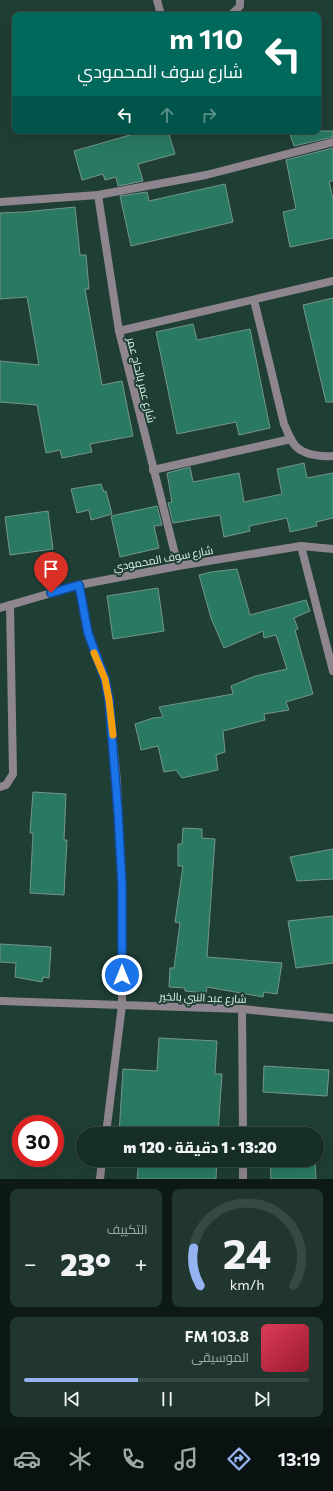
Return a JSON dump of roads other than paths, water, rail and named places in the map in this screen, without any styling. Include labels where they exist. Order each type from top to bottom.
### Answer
[{"type":"street","points":[[157,0],[160,12]]},
{"type":"street","points":[[234,12],[240,6],[240,0]]},
{"type":"street","points":[[0,202],[98,195],[206,175],[333,142]]},
{"type":"street","name":"شارع عمر بالحاج عمر","points":[[98,195],[119,331],[178,566]]},
{"type":"street","points":[[119,331],[333,281]]},
{"type":"street","points":[[254,300],[284,424],[291,439],[299,449],[312,454],[333,456]]},
{"type":"street","points":[[153,470],[291,439]]},
{"type":"street","points":[[301,546],[333,671]]},
{"type":"street","name":"شارع سوف المحمودي","points":[[0,608],[79,585],[178,566],[301,546],[333,549]]},
{"type":"street","points":[[79,585],[88,633],[105,679],[109,700],[117,782],[122,879],[122,1005],[107,1127]]},
{"type":"street","points":[[0,787],[6,785],[13,774],[10,605]]},
{"type":"street","name":"شارع عبد النبي بالخير","points":[[0,1001],[242,1009],[333,1018]]},
{"type":"street","points":[[242,1009],[243,1127]]},
{"type":"street","points":[[100,1179],[101,1167]]},
{"type":"street","points":[[243,1167],[243,1179]]}]
